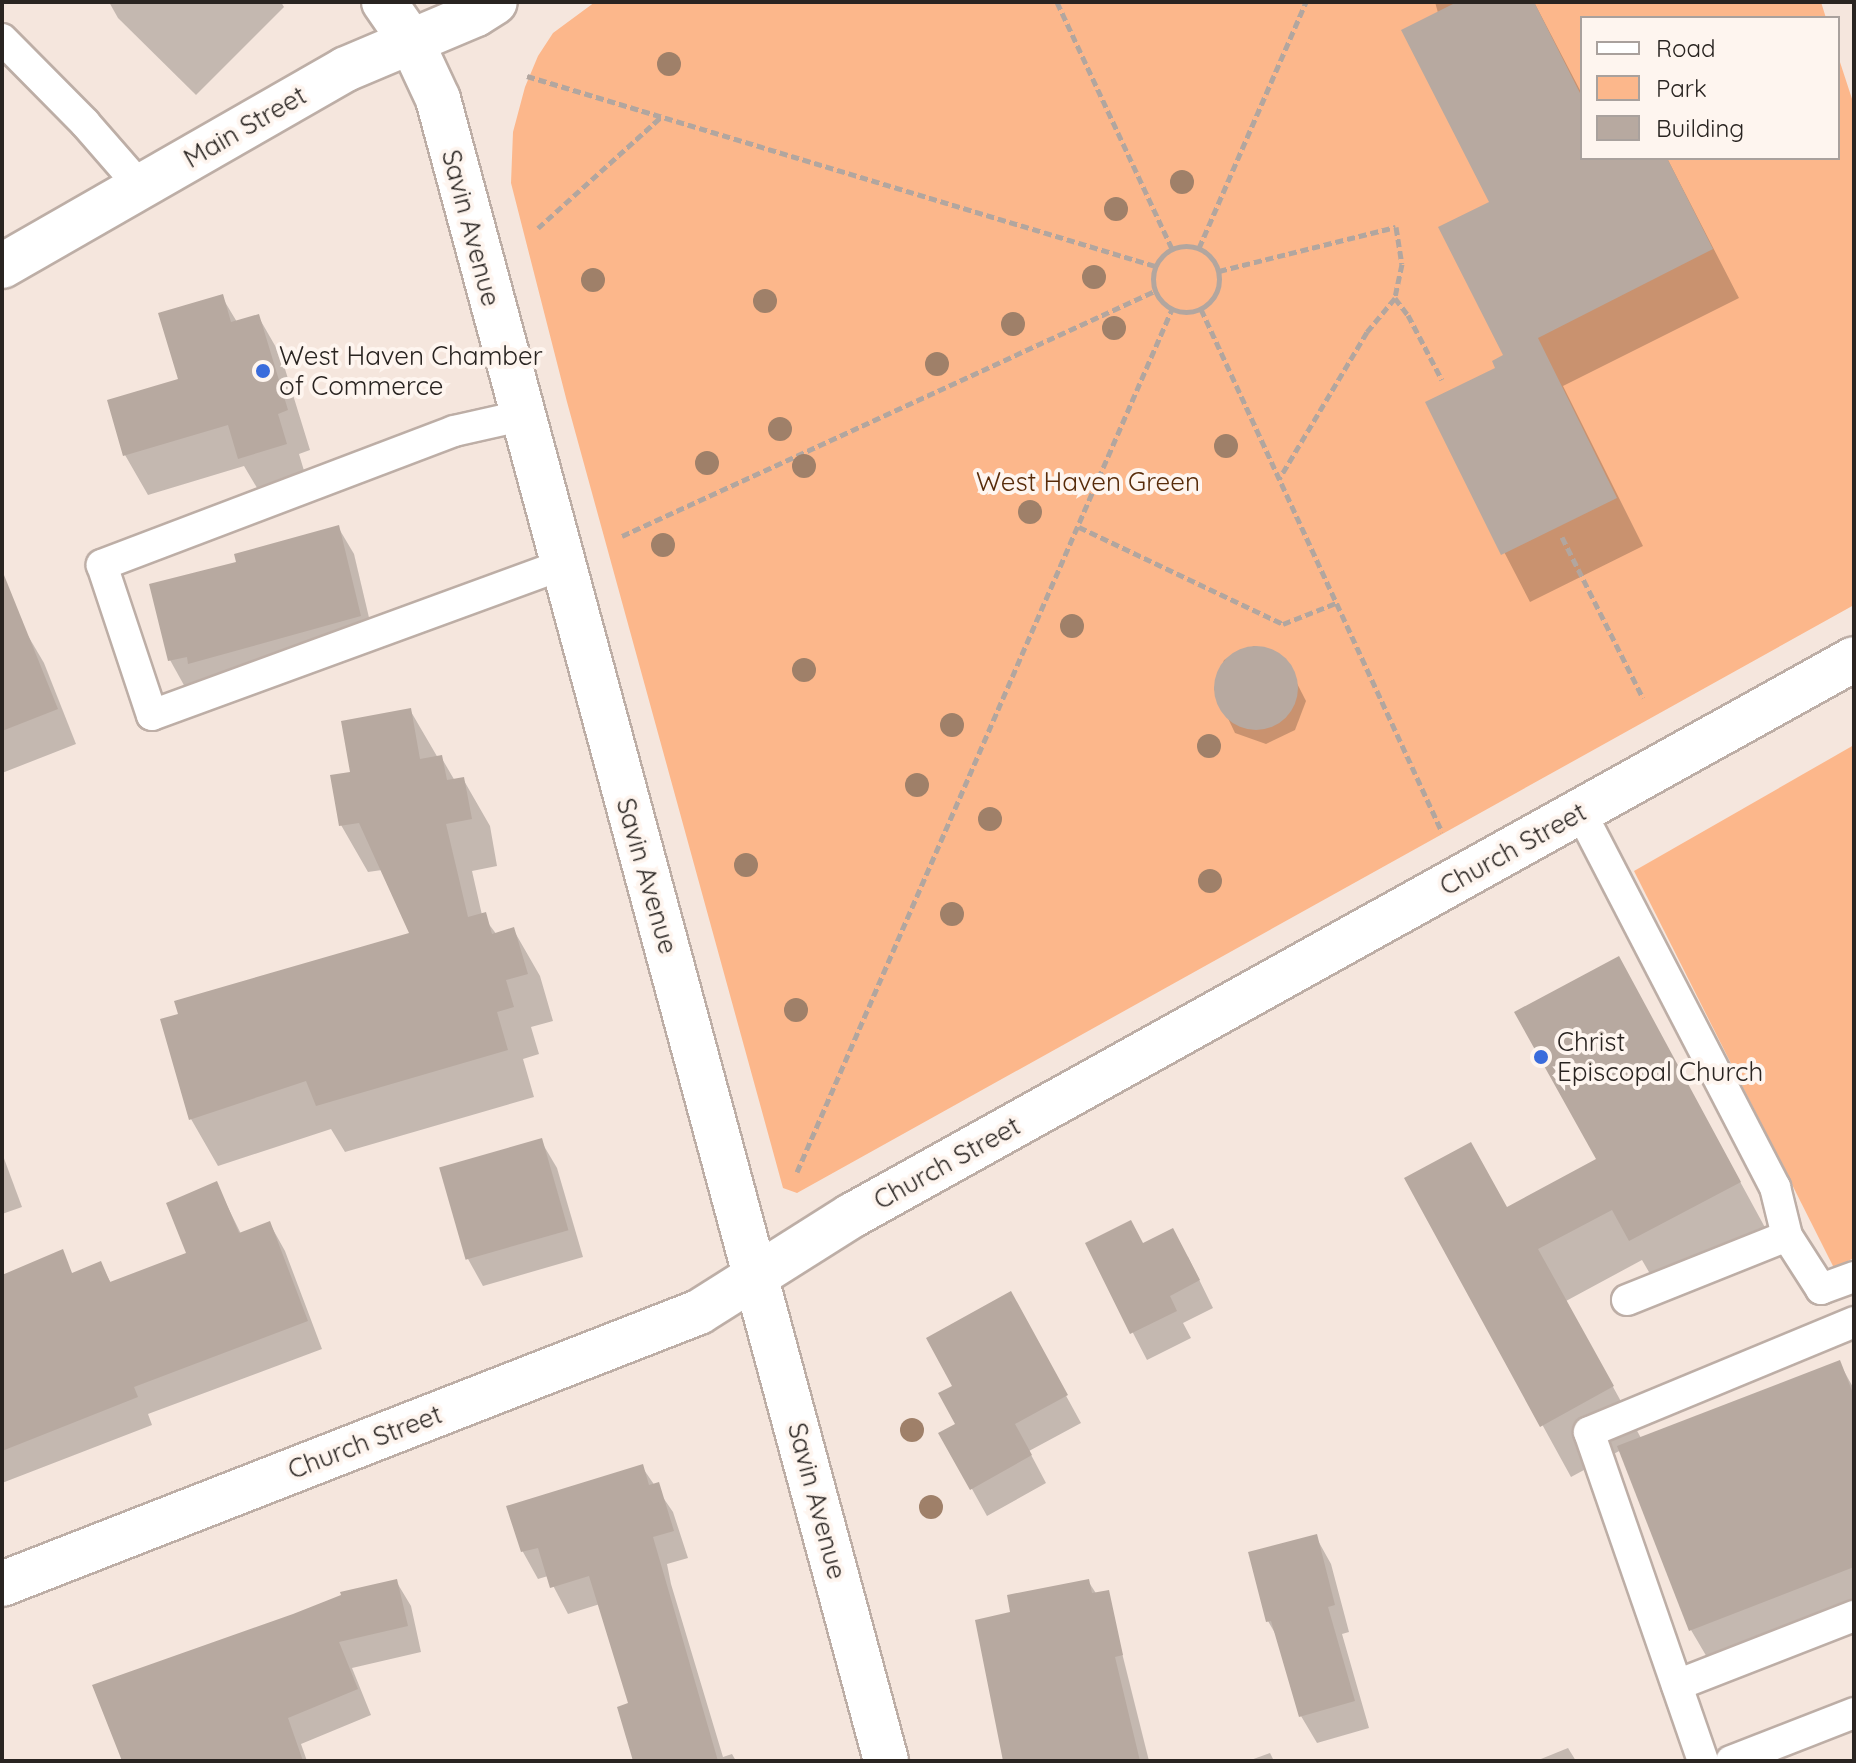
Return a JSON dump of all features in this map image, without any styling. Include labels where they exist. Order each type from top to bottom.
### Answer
[{"type":"street","name":"Savin Avenue","points":[[384,2],[411,41],[438,99],[521,416],[757,1273],[886,1761]]},
{"type":"street","name":"Main Street","points":[[2,266],[346,69],[495,2]]},
{"type":"street","name":"Church Street","points":[[2,1584],[699,1312],[851,1216],[1854,659]]},
{"type":"lane","points":[[2,39],[85,123],[140,186]]},
{"type":"lane","points":[[521,416],[454,431],[102,565],[152,715],[563,565]]},
{"type":"lane","points":[[1580,811],[1775,1187],[1787,1236],[1821,1289],[1854,1277]]},
{"type":"lane","points":[[1627,1300],[1787,1236]]},
{"type":"lane","points":[[1703,1761],[1589,1432],[1854,1322]]},
{"type":"lane","points":[[1677,1685],[1854,1616]]},
{"type":"lane","points":[[1731,1761],[1854,1713]]},
{"type":"path","points":[[1057,2],[1172,249]]},
{"type":"path","points":[[1199,248],[1306,2]]},
{"type":"path","points":[[527,76],[1155,266]]},
{"type":"path","points":[[538,228],[662,116]]},
{"type":"path","points":[[1219,271],[1396,227],[1402,264],[1395,298],[1367,332],[1279,479]]},
{"type":"path","points":[[1185,245],[1199,248],[1212,257],[1219,271],[1219,286],[1213,300],[1201,309],[1172,309],[1155,291],[1155,266],[1172,249],[1185,245]]},
{"type":"path","points":[[622,536],[1155,291]]},
{"type":"path","points":[[1395,298],[1408,315],[1442,380]]},
{"type":"path","points":[[797,1172],[1172,309]]},
{"type":"path","points":[[1201,309],[1463,876]]},
{"type":"path","points":[[1079,527],[1283,624],[1336,603]]},
{"type":"path","points":[[1562,537],[1643,698]]},
{"type":"green space","name":"West Haven Green","points":[[595,2],[1821,2],[1825,16],[1580,16],[1580,160],[1840,160],[1840,62],[1854,105],[1854,605],[797,1193],[783,1188],[567,402],[511,183],[513,132],[525,87],[538,56],[553,33]]},
{"type":"green space","points":[[1854,745],[1854,1258],[1834,1268],[1634,871]]},
{"type":"building","points":[[1457,2],[1534,2],[1580,93],[1580,160],[1668,160],[1713,249],[1538,338],[1617,498],[1501,555],[1425,402],[1495,368],[1492,361],[1503,355],[1438,227],[1489,202],[1401,30]]},
{"type":"building","points":[[223,294],[231,322],[259,314],[288,410],[278,414],[287,444],[238,459],[228,425],[123,456],[107,400],[178,379],[158,313]]},
{"type":"building","points":[[339,525],[361,616],[188,664],[187,657],[168,661],[149,584],[236,562],[234,554]]},
{"type":"building","points":[[2,576],[58,709],[2,731]]},
{"type":"building","points":[[1256,646],[1279,653],[1291,665],[1298,688],[1291,711],[1279,723],[1256,730],[1233,723],[1221,711],[1214,688],[1221,665],[1233,653]]},
{"type":"building","points":[[411,708],[420,759],[442,755],[447,780],[464,777],[472,819],[446,824],[468,917],[486,912],[492,934],[514,927],[528,974],[506,980],[514,1007],[497,1012],[508,1050],[316,1106],[306,1081],[189,1120],[160,1019],[178,1014],[174,1001],[409,933],[359,823],[339,826],[330,775],[350,772],[341,721]]},
{"type":"building","points":[[1619,956],[1741,1182],[1629,1241],[1612,1210],[1538,1249],[1614,1386],[1540,1427],[1404,1178],[1471,1142],[1507,1207],[1596,1159],[1514,1012]]},
{"type":"building","points":[[542,1138],[568,1230],[466,1260],[439,1167]]},
{"type":"building","points":[[217,1181],[239,1233],[270,1221],[308,1321],[134,1387],[138,1397],[2,1451],[2,1275],[63,1249],[72,1273],[101,1261],[110,1282],[186,1253],[166,1203]]},
{"type":"building","points":[[1131,1220],[1143,1243],[1173,1228],[1200,1280],[1170,1296],[1177,1311],[1130,1334],[1085,1243]]},
{"type":"building","points":[[1011,1291],[1068,1395],[1015,1424],[1032,1455],[970,1490],[938,1433],[955,1424],[938,1393],[952,1386],[926,1338]]},
{"type":"building","points":[[1840,1360],[1854,1396],[1854,1567],[1689,1631],[1617,1446]]},
{"type":"building","points":[[643,1464],[649,1485],[659,1482],[674,1531],[653,1537],[718,1761],[633,1761],[617,1707],[628,1703],[589,1576],[550,1588],[538,1548],[521,1552],[506,1506]]},
{"type":"building","points":[[1317,1534],[1335,1605],[1328,1607],[1355,1701],[1299,1717],[1271,1621],[1266,1622],[1248,1552]]},
{"type":"building","points":[[397,1579],[408,1626],[339,1642],[358,1689],[288,1718],[303,1761],[122,1761],[92,1685],[293,1614],[341,1595],[340,1592]]},
{"type":"building","points":[[1089,1579],[1092,1593],[1109,1590],[1123,1655],[1115,1657],[1140,1761],[1003,1761],[975,1620],[1010,1612],[1007,1595]]},
{"type":"place","name":"West Haven Chamber of Commerce","points":[[263,371]]},
{"type":"place","name":"Christ Episcopal Church","points":[[1541,1057]]}]
